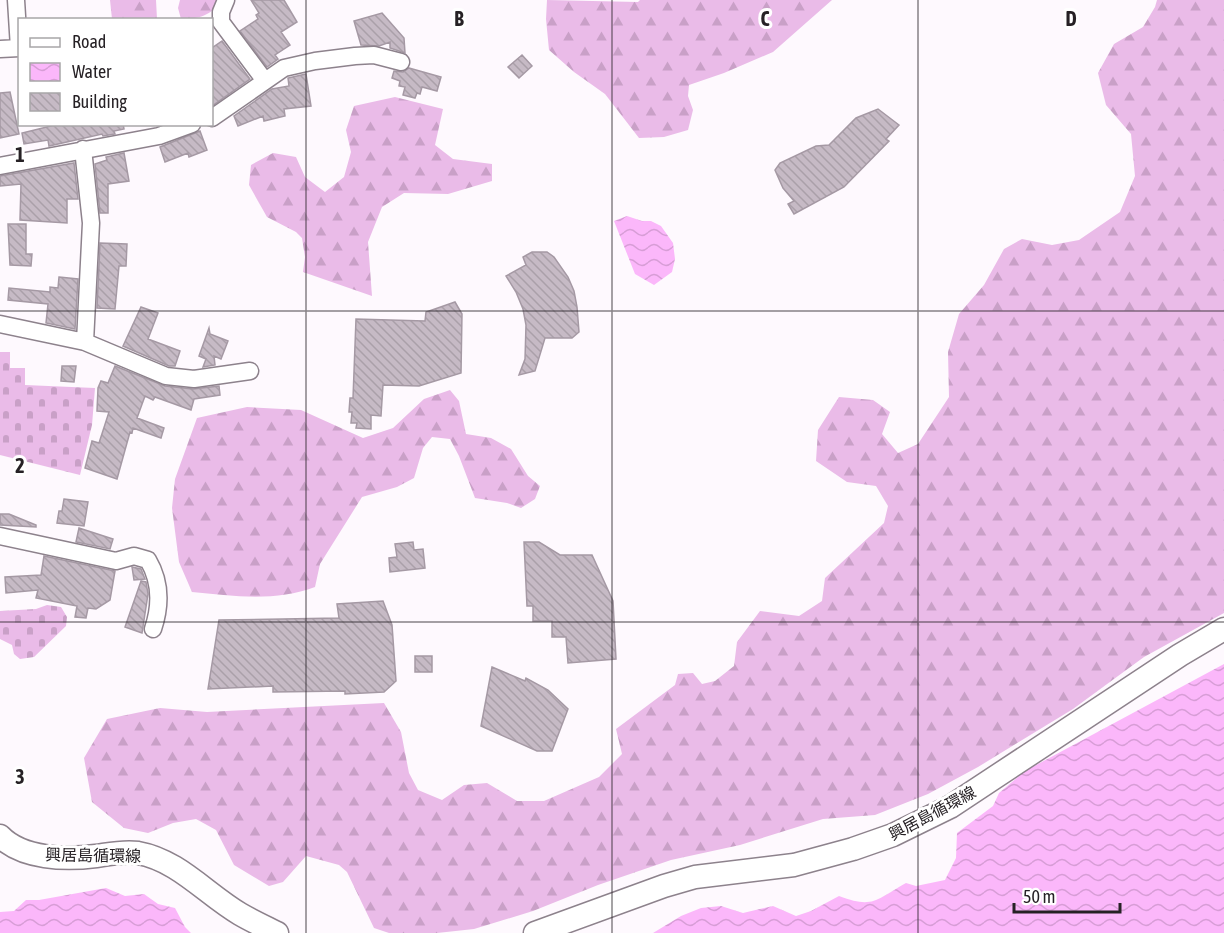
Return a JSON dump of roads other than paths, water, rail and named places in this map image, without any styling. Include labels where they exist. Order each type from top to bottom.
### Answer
[{"type":"main road","name":"興居島循環線","points":[[535,933],[695,877],[794,865],[854,849],[893,835],[950,807],[1180,655],[1224,629]]},
{"type":"main road","name":"興居島循環線","points":[[0,836],[23,851],[40,855],[94,856],[118,852],[153,857],[177,868],[240,914],[278,933]]},
{"type":"street","points":[[16,0],[18,32]]},
{"type":"street","points":[[219,11],[221,22],[265,81]]},
{"type":"street","points":[[0,49],[18,48]]},
{"type":"street","points":[[213,117],[284,68],[315,61],[374,55],[401,62]]},
{"type":"street","points":[[0,166],[159,135],[186,126]]},
{"type":"street","points":[[83,149],[91,223],[85,342]]},
{"type":"street","points":[[0,324],[85,342],[166,376],[194,379],[250,371]]},
{"type":"street","points":[[0,536],[116,561],[134,556],[148,560],[157,574],[159,593],[159,608],[153,629]]},
{"type":"water","points":[[627,216],[642,221],[651,221],[661,226],[673,243],[675,259],[672,272],[654,285],[635,274],[614,221]]},
{"type":"water","points":[[1224,664],[1224,933],[653,933],[681,916],[701,908],[721,906],[743,913],[773,906],[796,916],[839,896],[860,902],[874,901],[906,883],[916,886],[945,880],[956,858],[957,833],[993,806],[999,793],[1025,771]]},
{"type":"water","points":[[106,888],[125,896],[144,894],[158,904],[175,908],[185,927],[191,933],[0,933],[0,912],[14,911],[26,900],[39,900]]}]
